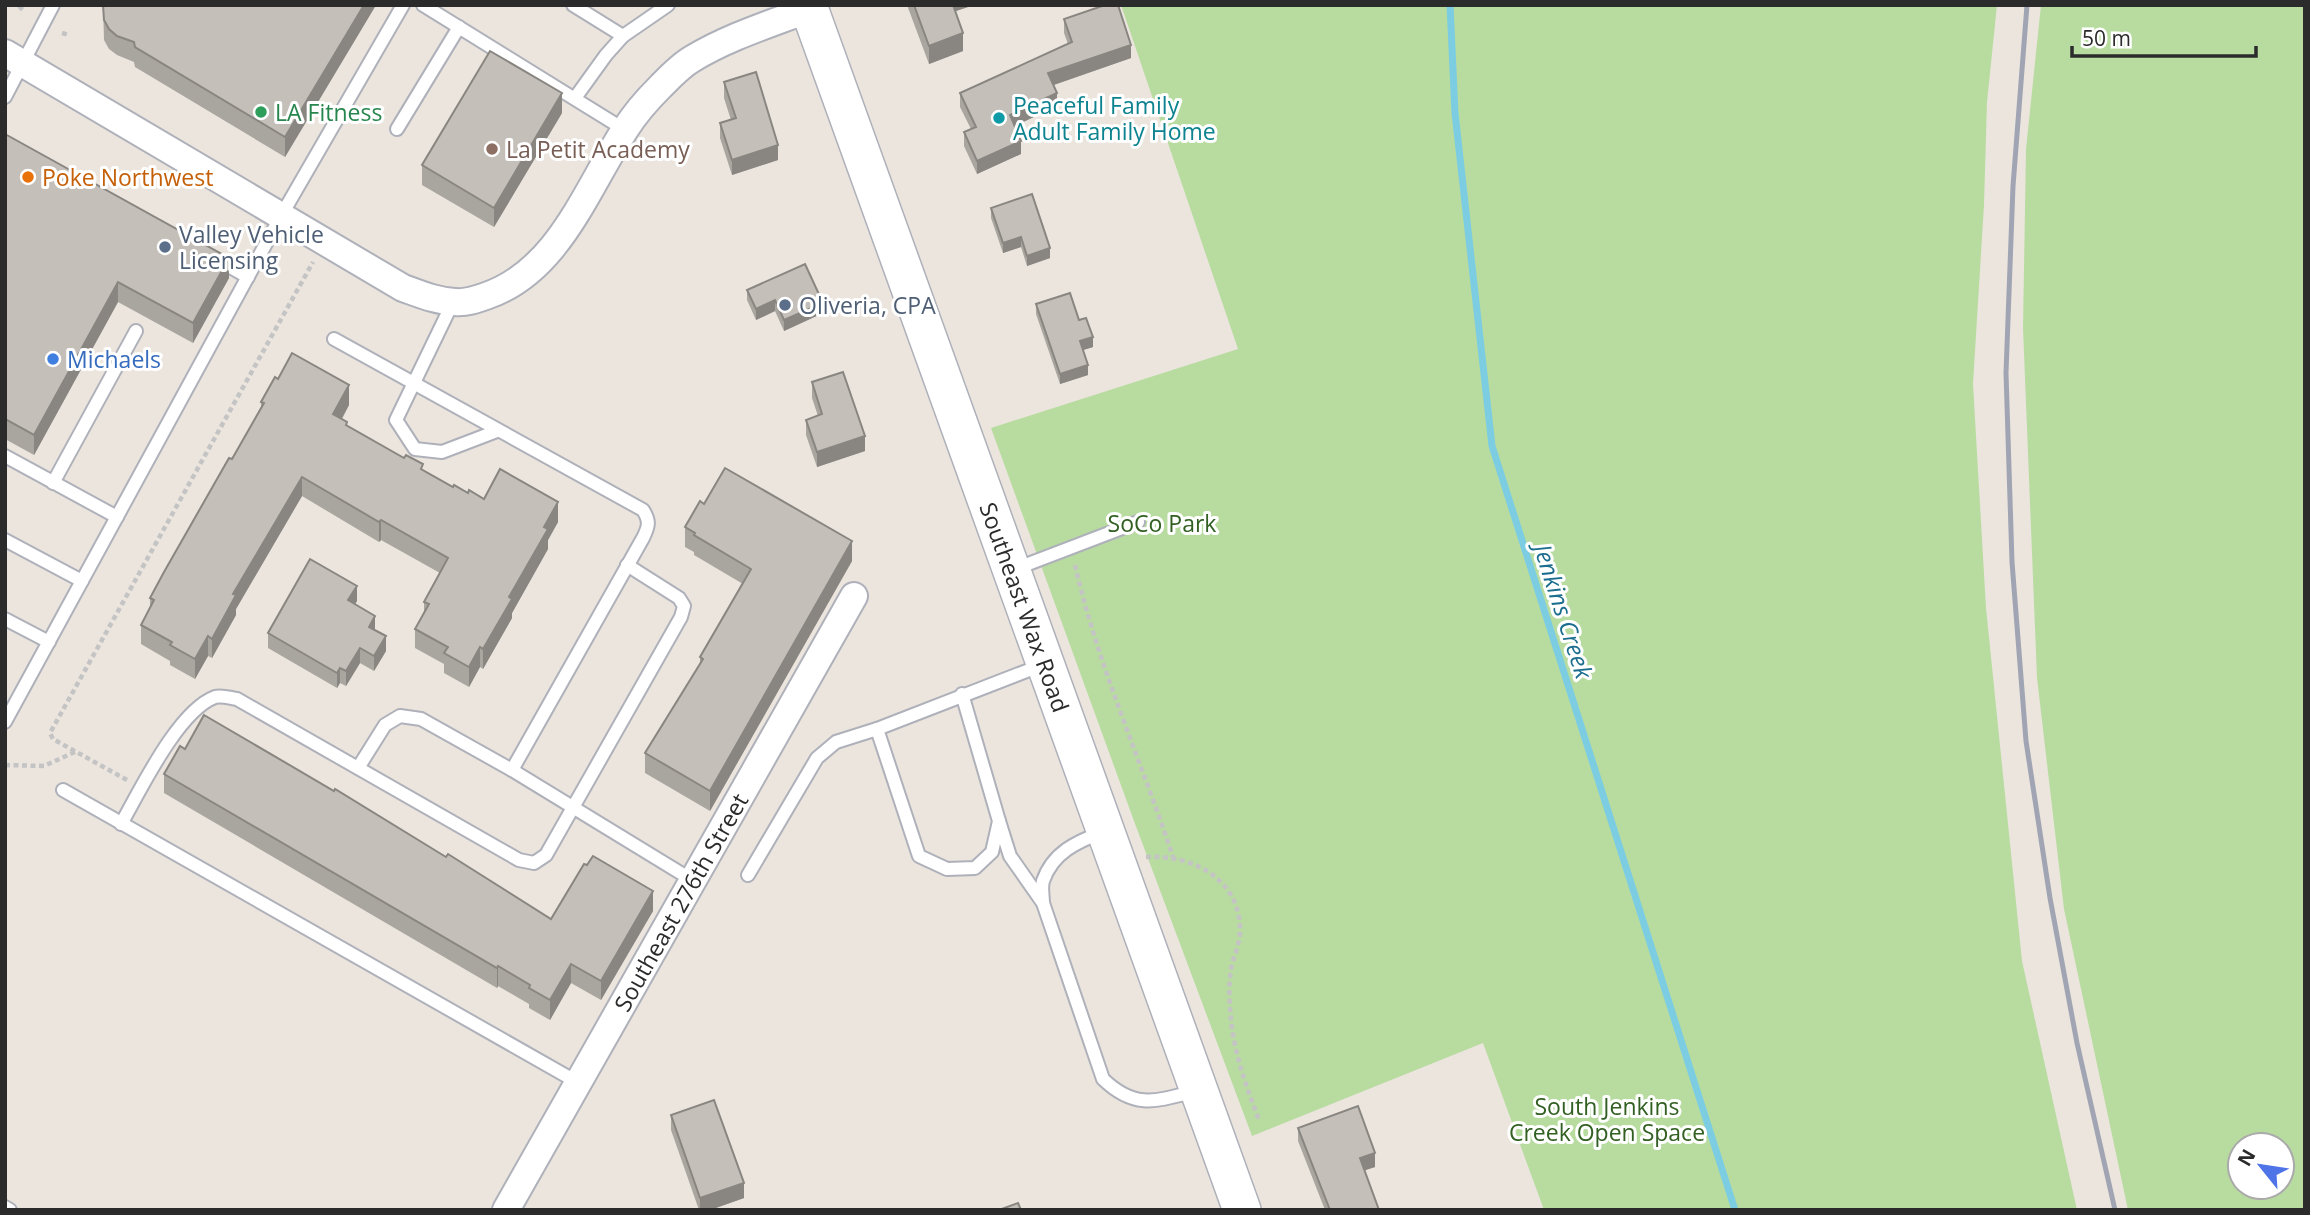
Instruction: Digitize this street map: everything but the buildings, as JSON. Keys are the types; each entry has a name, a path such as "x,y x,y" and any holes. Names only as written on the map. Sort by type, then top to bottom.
{"street":[{"path":"13,57 404,288 428,298 462,302 498,292 522,279 544,259 625,130 659,88 689,60 809,7"},
{"name":"Southeast Wax Road","path":"809,7 1242,1210"},
{"name":"Southeast 276th Street","path":"506,1210 854,596"}],"lane":[{"path":"5,97 13,57 53,5"},
{"path":"5,722 281,216 402,5"},
{"path":"423,5 625,130"},
{"path":"573,5 623,36"},
{"path":"575,98 623,36 667,5"},
{"path":"397,129 459,27"},
{"path":"199,249 248,277"},
{"path":"462,302 412,383 396,420 415,449 442,452 497,431"},
{"path":"53,483 136,331"},
{"path":"334,339 643,510 648,518 649,526 512,770"},
{"path":"5,456 117,517"},
{"path":"1012,570 1138,522"},
{"path":"5,540 82,581"},
{"path":"121,824 185,718 202,704 219,696 237,699 519,860 534,863 546,855 681,617 684,606 679,598 627,565"},
{"path":"5,619 49,642"},
{"path":"748,875 817,758 836,742 877,729 1045,663"},
{"path":"962,694 1010,856 1043,904 1103,1079 1114,1090 1136,1100 1154,1102 1199,1090"},
{"path":"358,768 385,726 400,716 421,719 512,770 692,880"},
{"path":"877,729 919,856 947,869 975,868 992,852 999,821"},
{"path":"63,790 577,1082"},
{"path":"1043,904 1043,882 1055,862 1069,846 1105,830"},
{"path":"5,1207 10,1210"}],"path":[{"path":"19,6 24,11"},
{"path":"62,33 69,35"},
{"path":"131,782 53,739 50,733 313,261"},
{"path":"1072,547 1084,600 1104,665 1173,857"},
{"path":"5,765 44,766 75,752"},
{"path":"1118,865 1144,857 1173,857 1190,861 1220,879 1235,903 1240,933 1230,984 1231,1027 1241,1072 1259,1121"}],"green space":[{"path":"1121,5 1997,5 1987,102 1984,205 1973,384 1986,608 2022,961 2077,1210 1544,1210 1483,1043 1252,1136 991,428 1238,349"},
{"path":"2041,5 2305,5 2305,1210 2128,1210 2064,909 2037,678 2023,328 2026,149"}],"waterway":[{"name":"Jenkins Creek","path":"1450,5 1455,113 1492,446 1735,1210"}],"railway":[{"path":"2027,5 2013,186 2006,373 2012,562 2026,741 2050,898 2077,1043 2115,1210"}],"place":[{"name":"LA Fitness","path":"261,112"},
{"name":"Peaceful Family Adult Family Home","path":"999,118"},
{"name":"La Petit Academy","path":"492,149"},
{"name":"Poke Northwest","path":"28,177"},
{"name":"Valley Vehicle Licensing","path":"165,247"},
{"name":"Oliveria, CPA","path":"785,305"},
{"name":"Michaels","path":"53,359"}],"park label":[{"name":"SoCo Park","path":"1162,523"},
{"name":"South Jenkins Creek Open Space","path":"1607,1119"}]}
